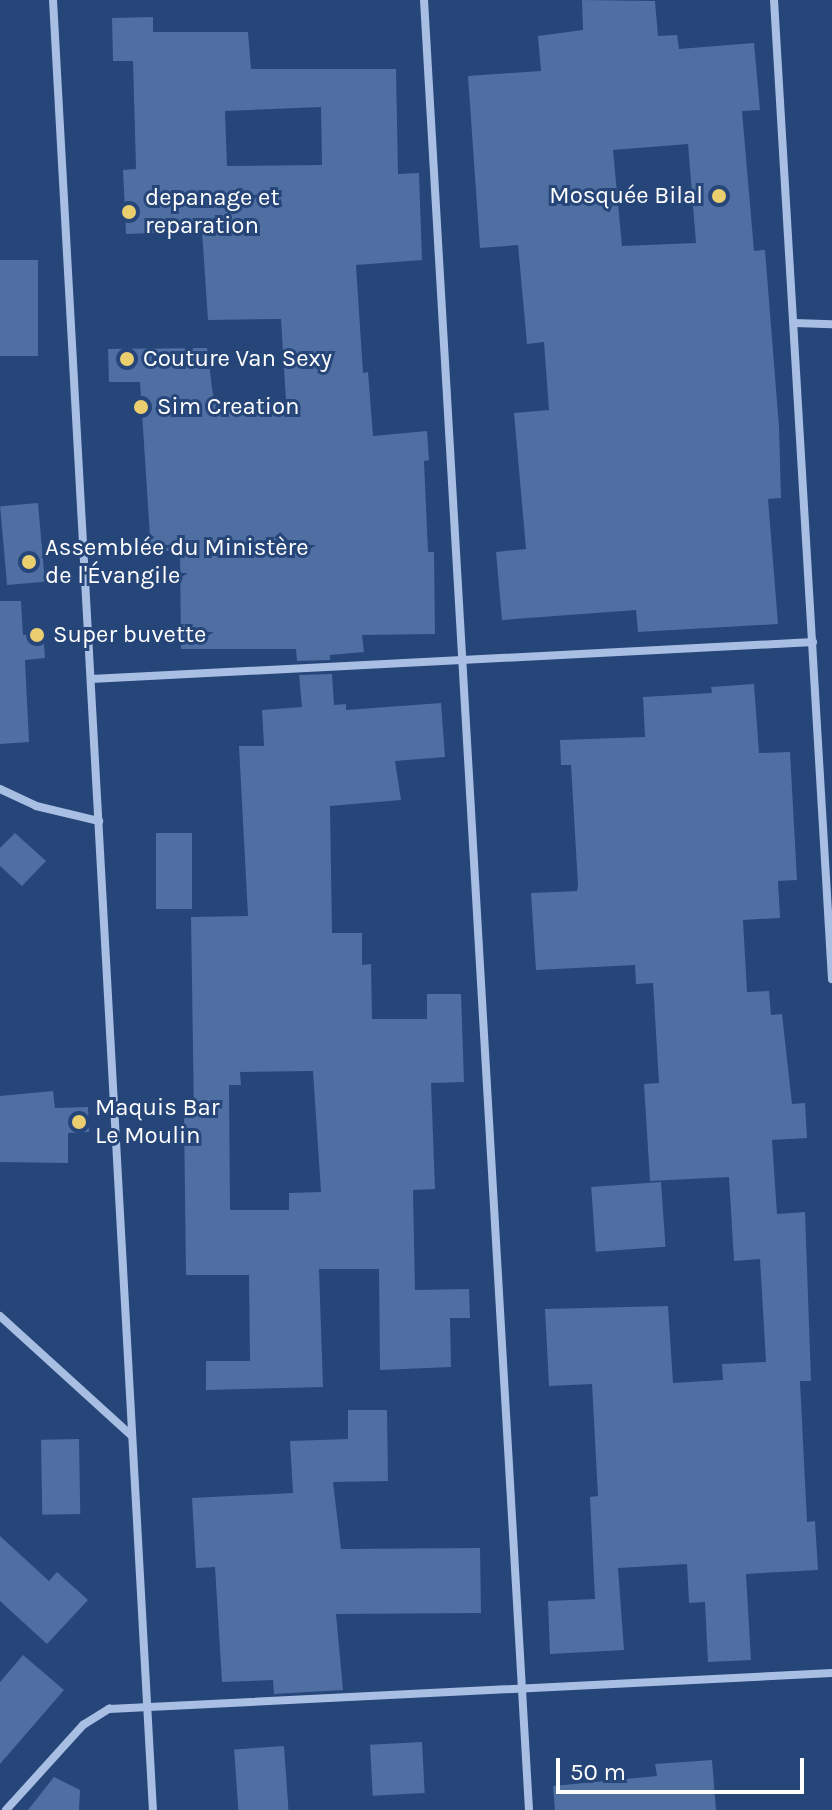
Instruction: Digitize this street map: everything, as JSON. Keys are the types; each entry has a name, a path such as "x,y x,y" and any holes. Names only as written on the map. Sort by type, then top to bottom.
{"street":[{"path":"53,0 153,1810"},
{"path":"424,0 529,1810"},
{"path":"774,0 832,979"},
{"path":"794,323 832,324"},
{"path":"91,679 813,642"},
{"path":"0,789 36,806 99,821"},
{"path":"0,1316 132,1436"},
{"path":"6,1810 83,1725 109,1709 832,1673"}],"building":[{"path":"582,0 655,1 658,36 677,35 679,49 754,43 760,110 742,111 754,251 765,250 779,427 781,498 768,499 778,624 638,632 636,610 502,620 496,552 526,549 514,413 549,410 544,342 527,344 518,245 480,248 468,76 541,71 538,36 583,30","holes":["688,144 696,243 622,246 613,150"]},
{"path":"153,17 153,32 248,32 251,69 396,69 398,174 419,173 422,260 356,265 363,373 368,372 373,436 427,431 429,460 424,461 428,552 434,552 435,634 362,635 364,652 330,655 330,660 297,661 296,649 181,649 180,550 151,552 140,382 109,382 108,349 207,348 214,403 286,401 281,319 208,320 202,231 126,234 123,170 136,169 133,61 113,61 112,18","holes":["321,107 322,165 227,166 225,111"]},
{"path":"0,260 38,260 38,356 0,356"},
{"path":"38,503 45,582 7,585 0,506"},
{"path":"0,601 21,601 23,635 43,634 45,658 25,660 29,742 0,744"},
{"path":"332,674 334,705 346,704 346,710 441,703 445,757 395,761 401,800 330,806 332,933 362,933 362,965 371,964 372,1019 427,1019 427,994 461,994 464,1082 431,1083 435,1189 413,1190 415,1290 469,1289 470,1318 450,1318 451,1367 380,1370 379,1269 319,1269 323,1387 206,1390 206,1361 250,1361 249,1275 186,1275 184,1116 194,1116 191,917 248,916 239,746 264,746 262,710 302,707 299,675","holes":["313,1071 321,1192 289,1193 289,1210 230,1210 229,1085 241,1085 240,1072"]},
{"path":"754,684 759,753 790,752 797,880 778,881 780,918 743,920 747,992 769,991 771,1015 782,1014 792,1104 805,1103 807,1138 772,1140 777,1214 805,1212 811,1381 800,1381 807,1522 815,1521 818,1570 746,1574 751,1660 708,1662 705,1602 689,1603 687,1564 618,1568 624,1650 550,1654 548,1601 595,1599 590,1497 598,1496 592,1384 549,1386 545,1309 668,1306 673,1383 723,1380 722,1364 766,1362 760,1259 734,1261 729,1177 650,1181 644,1084 659,1083 653,983 636,984 635,965 536,970 531,893 577,891 578,885 571,765 561,765 560,740 645,737 643,697 712,693 711,687"},
{"path":"15,833 46,861 22,886 0,866 0,848"},
{"path":"156,833 192,833 192,909 156,909"},
{"path":"53,1091 55,1108 88,1107 89,1132 68,1133 68,1163 0,1162 0,1096"},
{"path":"661,1182 666,1247 596,1252 591,1187"},
{"path":"348,1410 387,1410 388,1481 333,1482 341,1549 480,1548 481,1613 336,1614 343,1690 274,1694 273,1680 222,1682 215,1567 196,1568 192,1498 293,1493 290,1441 348,1439"},
{"path":"79,1439 80,1514 42,1515 41,1440"},
{"path":"0,1536 49,1581 57,1572 88,1600 47,1644 0,1601"},
{"path":"23,1655 64,1690 0,1764 0,1682"},
{"path":"422,1742 425,1793 373,1796 370,1745"},
{"path":"284,1746 288,1810 238,1810 234,1749"},
{"path":"712,1760 716,1810 555,1810 553,1786 657,1776 655,1764"},
{"path":"54,1777 80,1790 79,1810 28,1810"}],"place":[{"name":"Mosquée Bilal","path":"719,196"},
{"name":"depanage et reparation","path":"129,212"},
{"name":"Couture Van Sexy","path":"127,359"},
{"name":"Sim Creation","path":"141,407"},
{"name":"Assemblée du Ministère de l'Évangile","path":"29,562"},
{"name":"Super buvette","path":"37,635"},
{"name":"Maquis Bar Le Moulin","path":"79,1122"}]}
